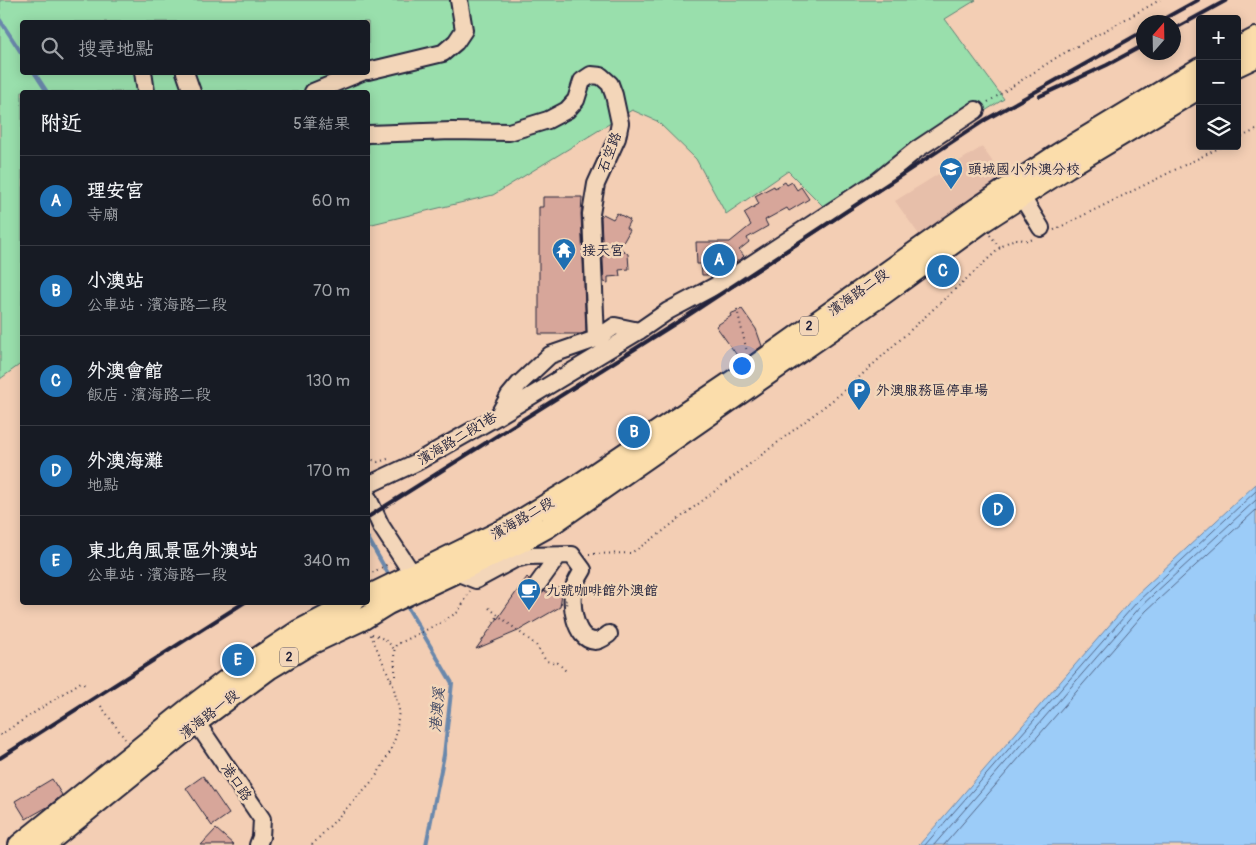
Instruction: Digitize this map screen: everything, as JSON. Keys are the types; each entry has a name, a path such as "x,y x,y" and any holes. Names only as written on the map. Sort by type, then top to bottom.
{"main road":[{"path":"1241,46 1256,38"},
{"path":"1241,64 1256,57"},
{"name":"濱海路二段","path":"983,220 1058,154 1196,70"},
{"name":"濱海路二段","path":"418,582 511,526 580,494 693,416 756,367 983,220 1196,90"},
{"name":"濱海路二段","path":"418,582 456,572 523,550 580,494"},
{"name":"2","path":"374,588 418,582"},
{"name":"濱海路一段","path":"19,845 73,812 192,716 242,668 298,631 348,605"},
{"name":"濱海路一段","path":"45,845 73,812 134,753 309,645 362,620 368,605"}],"street":[{"path":"370,71 442,53 450,47 464,30 459,0"},
{"path":"143,75 146,90"},
{"path":"187,75 191,90"},
{"path":"318,90 355,75"},
{"name":"石空路","path":"370,134 452,131 509,132 548,120 567,110 576,100 582,81 591,75 601,76 610,84 620,123 617,138 596,184 591,214 596,339"},
{"path":"498,416 639,331 668,310 732,277 879,180 916,150 976,110"},
{"path":"1022,197 1044,232"},
{"name":"濱海路二段1巷","path":"370,484 415,464 498,416 509,396 519,384 550,355 596,339 615,326 639,331"},
{"path":"370,502 381,526 418,582"},
{"path":"456,572 476,580 515,559 523,550 526,552 565,555 583,570 574,588 573,613 579,630 589,640 597,641 609,634"},
{"path":"537,585 565,555"},
{"name":"港口路","path":"192,716 262,819 261,837 258,845"}],"path":[{"path":"976,110 1059,56 1160,0"},
{"path":"1241,138 1256,130"},
{"path":"565,555 631,553 658,535 843,392 1007,243 1015,239 1028,241 1216,150"},
{"path":"983,220 1000,248"},
{"path":"736,309 756,367"},
{"path":"374,588 396,560"},
{"path":"391,680 395,676 394,649 396,644 440,623 458,612 476,580"},
{"path":"561,603 567,600 566,605"},
{"path":"489,608 536,645 546,661 558,663 567,672"},
{"path":"493,622 498,615"},
{"path":"312,845 375,778 389,754 396,736 399,710 391,680 367,627"},
{"path":"370,633 390,643 394,649"},
{"path":"0,735 81,682 87,687"},
{"path":"101,706 134,753"}],"shaded area":[{"name":"頭城國小外澳分校","path":"982,147 1005,179 920,236 895,201"}],"green space":[{"path":"0,0 976,0 945,19 1004,99 827,210 788,171 726,214 696,159 657,121 632,110 493,195 370,225 370,90 20,90 20,364 0,379"}],"water":[{"path":"1256,484 1256,845 919,845 1133,598"}],"building":[{"path":"785,182 787,185 792,182 797,190 801,187 809,199 789,211 787,208 765,220 768,226 747,238 749,242 739,250 744,256 742,258 715,275 702,275 701,264 697,264 696,242 730,242 751,225 744,213 759,204 755,196"},
{"name":"接天宮","path":"543,197 582,197 581,214 586,332 581,334 539,334 539,207 543,207"},
{"path":"617,213 630,220 626,228 630,230 620,248 628,254 629,269 619,270 620,276 608,277 608,283 604,282 601,217 603,214 613,219"},
{"path":"742,309 756,329 762,346 741,361 716,326 731,316 730,314"},
{"name":"九號咖啡館外澳館","path":"527,577 529,579 527,584 528,590 536,595 545,591 548,593 563,586 560,607 518,631 476,649"},
{"path":"203,776 229,814 212,826 186,788"},
{"path":"52,779 62,795 49,806 26,819 15,801"},
{"path":"216,829 234,845 201,845"}],"waterway":[{"name":"港澳溪","path":"0,20 20,51"},
{"name":"港澳溪","path":"36,75 46,90"},
{"name":"港澳溪","path":"370,542 390,577"},
{"name":"港澳溪","path":"405,603 452,683 444,755 426,845"}],"railway":[{"path":"1171,15 1198,0"},
{"path":"1181,25 1227,0"},
{"path":"370,516 684,318 985,120 1136,35"},
{"path":"1040,96 1136,49"},
{"path":"0,758 240,605"}],"place":[{"name":"頭城國小外澳分校","path":"951,190"},
{"name":"理安宮","path":"719,260"},
{"name":"接天宮","path":"564,271"},
{"name":"外澳會館","path":"943,271"},
{"name":"外澳服務區停車場","path":"859,411"},
{"name":"小澳站","path":"634,432"},
{"name":"外澳海灘","path":"998,510"},
{"name":"九號咖啡館外澳館","path":"529,611"},
{"name":"東北角風景區外澳站","path":"238,660"}]}
